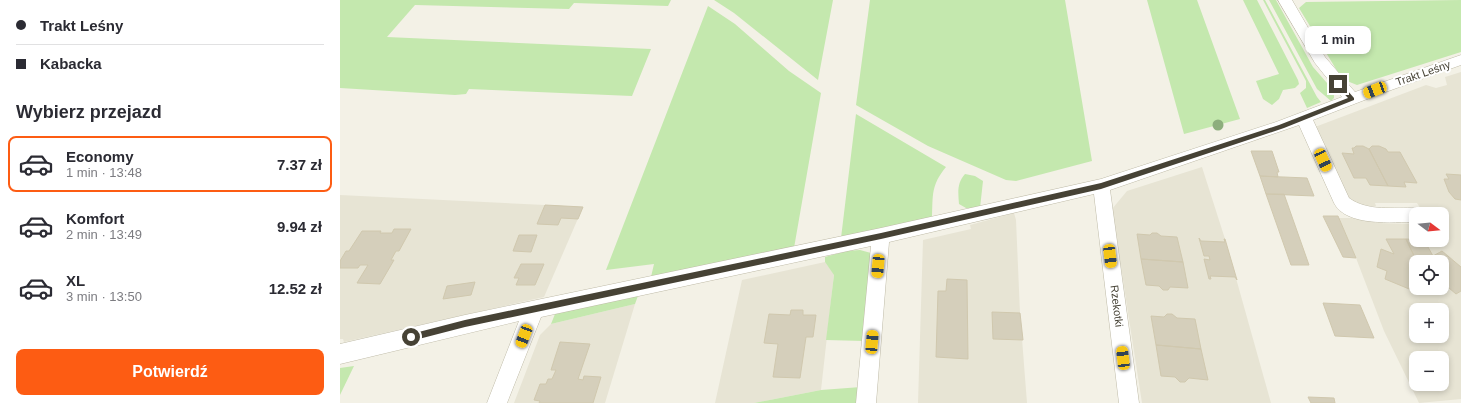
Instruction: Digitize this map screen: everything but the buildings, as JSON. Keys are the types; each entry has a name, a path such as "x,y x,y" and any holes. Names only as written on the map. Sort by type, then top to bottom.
{"street":[{"path":"1285,0 1320,60 1352,99"},
{"name":"Trakt Leśny","path":"340,354 465,324 881,236 1101,186 1304,118 1461,60"},
{"path":"1304,118 1343,203 1347,207 1363,213 1409,215"},
{"name":"Rzekotki","path":"1101,186 1129,403"},
{"path":"866,403 881,236"},
{"path":"497,403 534,309"}],"shaded area":[{"path":"1461,72 1461,399 1419,403 1413,391 1449,391 1449,351 1409,351 1409,382 1384,331 1339,218 1372,218 1375,223 1409,224 1409,247 1449,247 1449,207 1420,207 1417,203 1375,203 1376,206 1356,206 1348,202 1315,127 1426,85 1436,88 1447,85 1445,77"},
{"path":"1202,167 1225,239 1271,403 1142,403 1112,209 1127,191"},
{"path":"340,195 583,207 544,297 344,342 343,339 340,339"},
{"path":"1014,213 1016,220 1020,313 1027,403 918,403 923,240 971,229 970,225"},
{"path":"825,262 834,274 821,390 754,403 715,403 742,280"},
{"path":"635,304 605,403 514,403 540,335 551,324"}],"green space":[{"path":"340,0 671,0 668,6 574,3 569,9 415,5 387,37 651,49 632,96 469,89 466,94 455,95 340,88"},
{"path":"714,0 833,0 818,80 734,13"},
{"path":"870,0 1065,0 1092,161 1016,181 1006,180 928,146 856,105"},
{"path":"1147,0 1197,0 1240,119 1184,134"},
{"path":"1243,0 1257,0 1298,80 1299,84 1295,88 1283,90 1279,99 1272,105 1263,99 1256,81 1279,74"},
{"path":"1263,0 1265,0 1321,102 1307,108 1300,93 1306,88 1306,81"},
{"path":"1269,0 1276,0 1313,67 1334,91 1334,98 1331,101 1317,89"},
{"path":"1461,0 1461,52 1357,85 1342,79 1299,8 1306,2"},
{"path":"708,6 735,24 789,71 821,93 794,248 651,277 654,264 606,270"},
{"path":"856,114 946,167 935,185 932,217 841,238"},
{"path":"965,174 975,176 983,181 980,208 966,208 959,204 959,184"},
{"path":"860,250 871,253 864,341 826,340 834,275 825,262 825,257 846,251"},
{"path":"639,293 635,304 551,324 557,309"},
{"path":"354,366 340,395 340,368"},
{"path":"861,387 860,403 754,403 821,390"}],"route":[{"path":"411,337 465,324 881,236 1101,186 1282,126 1352,99 1338,84"}]}
